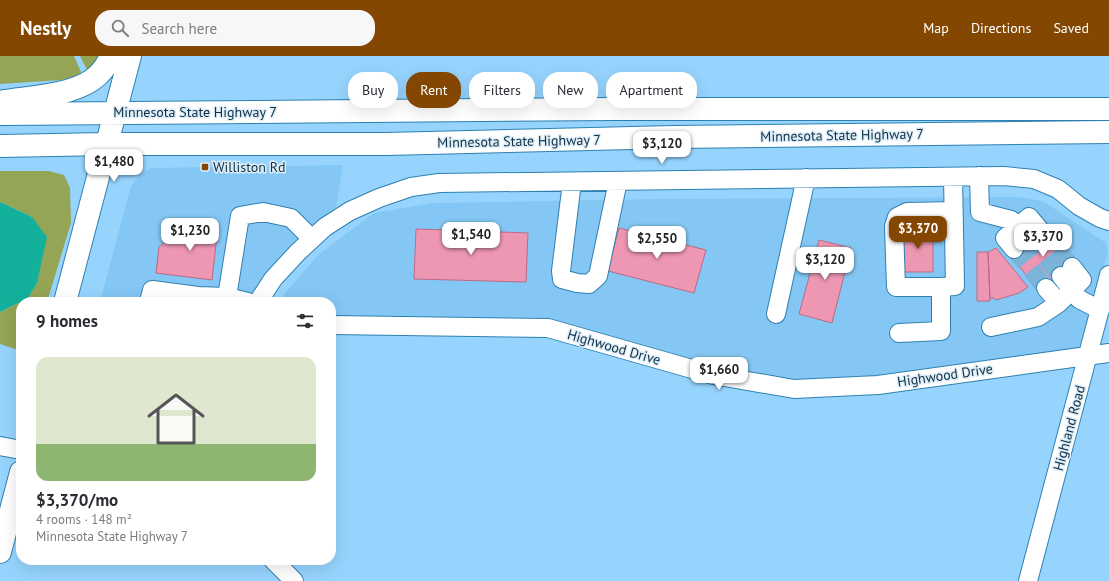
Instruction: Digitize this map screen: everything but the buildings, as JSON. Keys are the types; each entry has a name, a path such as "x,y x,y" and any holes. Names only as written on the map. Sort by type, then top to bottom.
{"main road":[{"path":"0,102 58,93 78,88 93,80 102,71 111,56"},
{"path":"66,297 130,56"},
{"name":"Minnesota State Highway 7","path":"0,114 116,112 1103,107"},
{"path":"1063,132 1104,144 1109,148"},
{"name":"Minnesota State Highway 7","path":"0,146 106,144 386,144 674,137 1109,132"},
{"path":"0,552 16,491"}],"street":[{"path":"979,176 980,212 1006,218 1028,231 1006,238 1014,249"},
{"path":"261,297 273,279 298,252 326,227 350,211 379,198 411,187 439,183 1004,176 1034,179 1058,188 1079,206 1100,218 1109,221"},
{"path":"953,177 954,286 896,288 894,226 897,217 907,212 953,211"},
{"path":"776,314 806,178"},
{"path":"572,182 561,271 562,278 577,283 589,284 598,276 618,181"},
{"path":"227,297 240,216 263,212 291,218 312,239"},
{"name":"Highland Road","path":"1028,581 1109,276"},
{"path":"991,327 1038,317 1058,303 1068,278 1079,299 1100,310"},
{"path":"899,333 941,331 941,287"},
{"path":"1046,288 1058,303"},
{"path":"150,297 152,290 186,297"},
{"name":"Highwood Drive","path":"336,324 548,328 714,375 794,389 878,385 1109,353"},
{"path":"0,446 16,449"},
{"path":"279,565 294,581"}],"shaded area":[{"path":"0,56 74,56 81,72 79,76 61,80 0,84"},
{"path":"80,56 104,56 89,70 86,68"},
{"path":"343,165 336,207 281,259 256,297 101,297 131,186 141,174 151,168"},
{"path":"0,171 49,171 64,175 70,188 71,223 49,297 29,297 37,283 32,217 0,202"},
{"path":"1018,197 1043,201 1106,243 1108,251 1088,333 1080,348 890,383 790,380 698,370 607,341 336,317 336,297 284,297 284,294 318,255 374,213 433,203 658,199"},
{"path":"0,202 32,217 47,237 37,283 29,297 16,297 16,304 0,312"},
{"path":"16,304 16,349 0,344 0,312"}],"tunnel":[{"path":"1039,229 1072,267"},
{"path":"1028,238 1061,276"},
{"path":"1014,249 1046,288"}],"place":[{"name":"Williston Rd","path":"205,167"}]}
